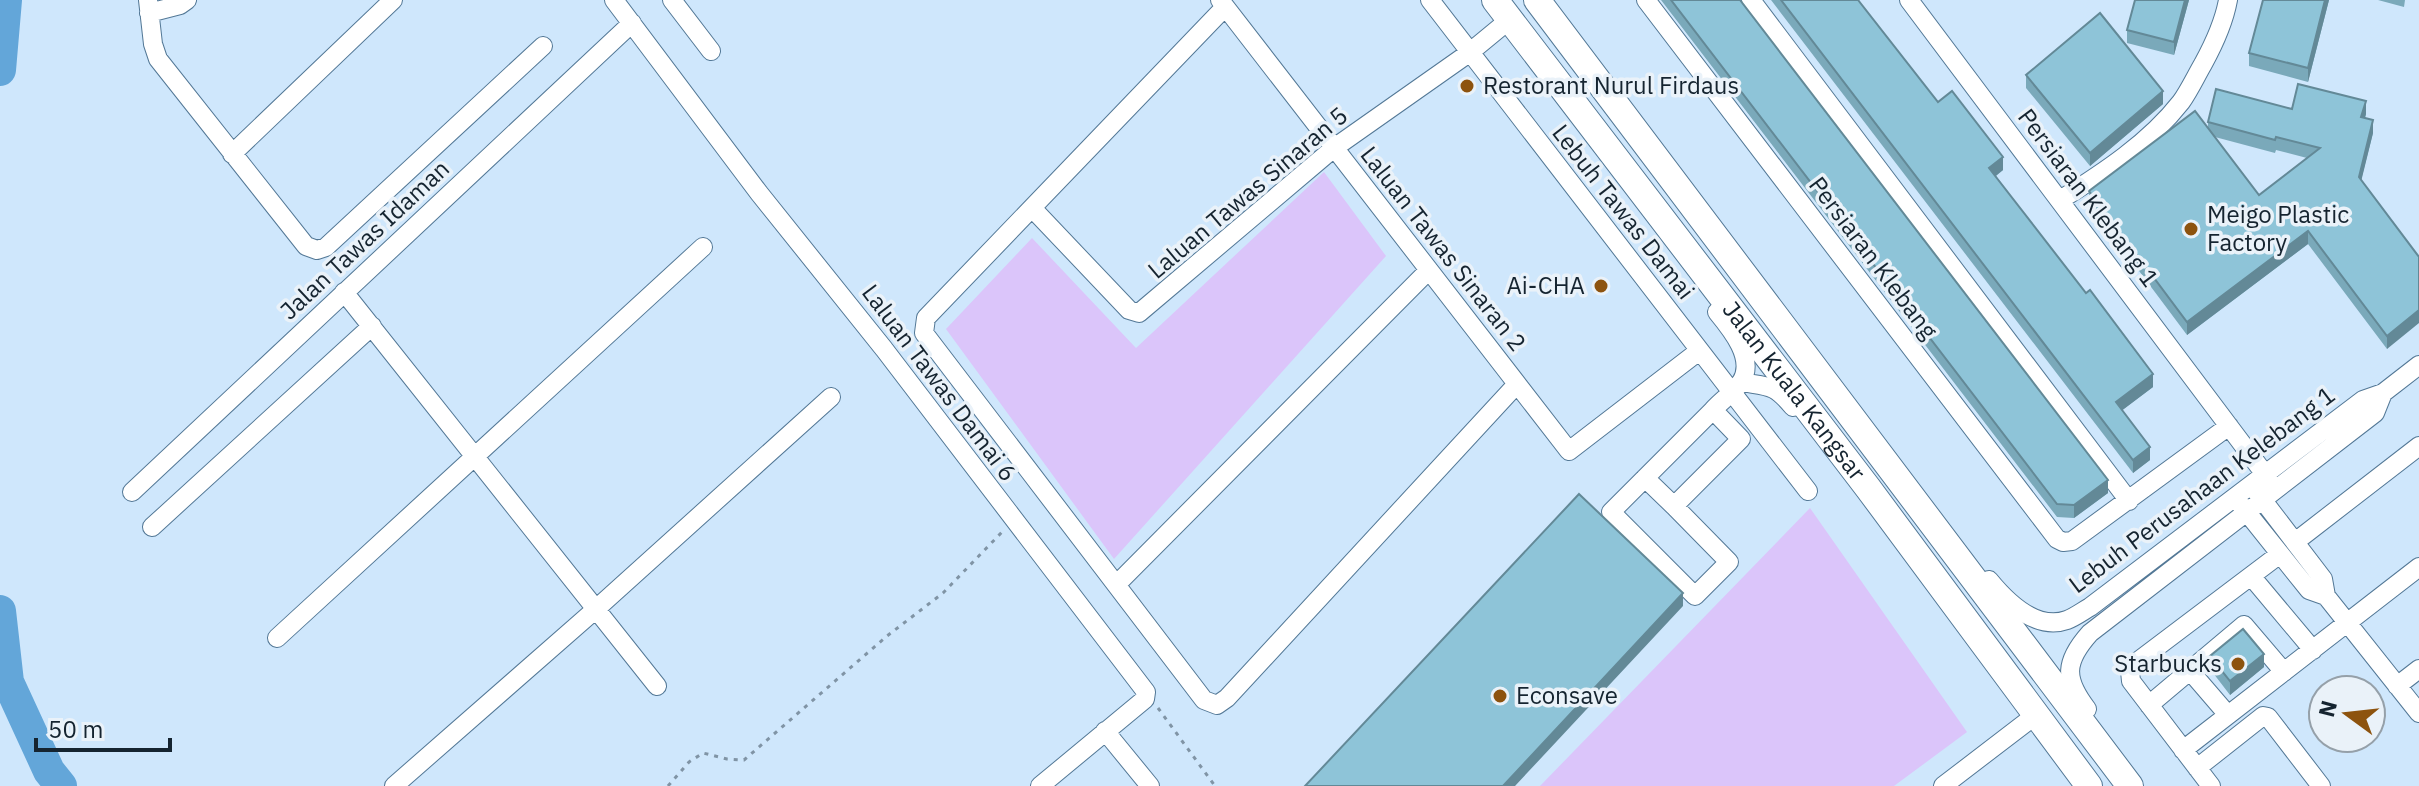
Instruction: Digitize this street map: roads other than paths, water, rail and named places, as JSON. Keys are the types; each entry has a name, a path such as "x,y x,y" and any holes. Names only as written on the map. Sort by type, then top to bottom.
{"highway":[{"name":"Jalan Kuala Kangsar","path":"1537,0 2122,776"},
{"name":"Jalan Kuala Kangsar","path":"1502,10 1844,457 2089,786"}],"street":[{"path":"187,0 180,5 148,7 158,59 306,246 317,250 326,247 543,46"},
{"path":"232,154 393,0"},
{"name":"Laluan Tawas Damai 6","path":"614,0 759,193 884,349 1146,692 1145,699 1105,731"},
{"name":"Lebuh Tawas Damai","path":"1430,0 1699,351 1736,386 1808,491"},
{"name":"Persiaran Klebang","path":"1646,0 2057,539 2072,541 2129,501"},
{"path":"1751,0 2129,501 2229,426"},
{"name":"Persiaran Klebang 1","path":"1909,0 2229,426 2264,487 2288,548"},
{"path":"2060,200 2111,167 2181,101 2209,52 2228,0"},
{"path":"678,2 711,51"},
{"path":"1222,3 1033,209 926,318 924,326 924,333 1204,700 1217,705 1227,698 1517,384"},
{"name":"Laluan Tawas Sinaran 2","path":"1222,3 1569,451 1699,351"},
{"name":"Laluan Tawas Sinaran 5","path":"1033,209 1129,310 1134,314 1145,311 1334,148 1469,53 1502,10"},
{"name":"Jalan Tawas Idaman","path":"132,492 632,23"},
{"path":"277,638 703,247"},
{"path":"1117,584 1429,270"},
{"path":"1645,478 1729,562 1695,596 1611,512 1736,386 1746,369 1742,351 1710,296 1710,282"},
{"path":"344,292 657,686"},
{"path":"152,527 372,326"},
{"name":"Lebuh Perusahaan Kelebang 1","path":"1939,535 1964,548 2001,595 2028,616 2045,622 2065,620 2090,607 2235,497 2264,487 2375,413 2383,393 2419,365"},
{"path":"1736,386 1771,387 1780,391 1828,451 1844,457"},
{"path":"394,786 831,397"},
{"path":"1674,506 1741,439 1713,410"},
{"path":"2211,786 2131,681 2130,671 2137,662 2419,446"},
{"name":"Lebuh Perusahaan Kelebang 1","path":"2122,776 2115,747 2074,693 2069,676 2072,658 2090,633 2247,512 2264,487"},
{"path":"2235,497 2247,512 2323,579 2326,596 2419,713"},
{"path":"2183,750 2419,567"},
{"path":"2251,576 2313,650"},
{"path":"2149,705 2244,625 2284,672"},
{"path":"2397,686 2419,669"},
{"path":"2191,672 2228,715"},
{"path":"1943,786 2037,714"},
{"path":"2197,768 2263,716 2268,717 2321,786"},
{"path":"1040,786 1105,731 1150,786"}],"waterway":[{"path":"0,70 6,0"},
{"path":"0,611 8,682 49,771 61,786"}],"place":[{"name":"Restorant Nurul Firdaus","path":"1467,86"},
{"name":"Meigo Plastic Factory","path":"2191,229"},
{"name":"Ai-CHA","path":"1601,286"},
{"name":"Starbucks","path":"2238,664"},
{"name":"Econsave","path":"1500,696"}]}
